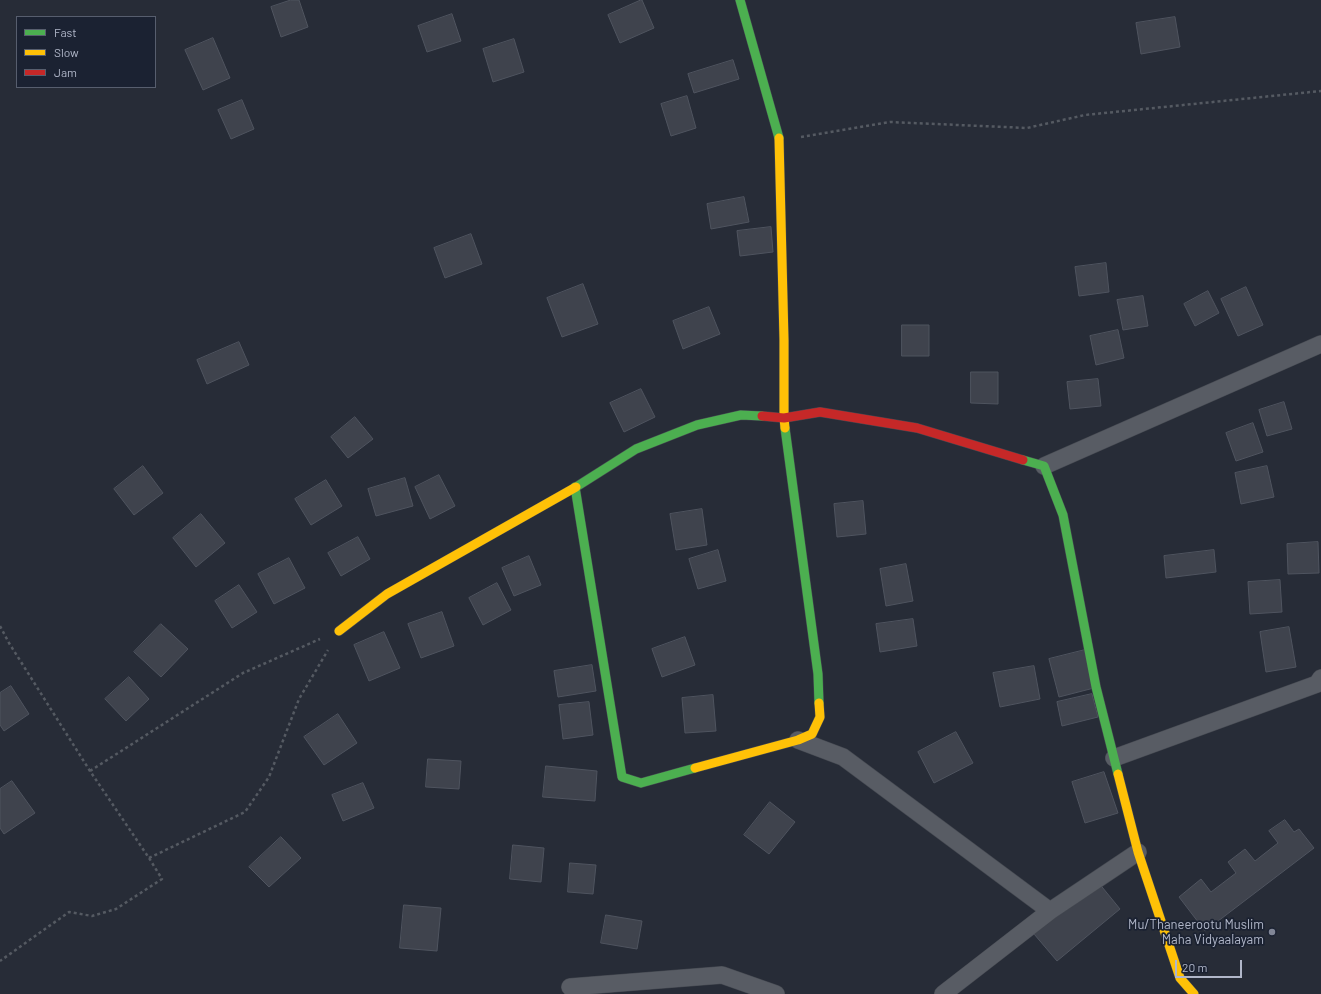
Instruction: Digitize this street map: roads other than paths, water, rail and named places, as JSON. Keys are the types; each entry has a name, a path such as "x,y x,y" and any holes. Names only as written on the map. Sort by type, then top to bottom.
{"street":[{"path":"575,487 622,777 641,783 798,740 812,734 820,717 818,674 784,418 784,340 779,140 740,0"},
{"path":"339,632 387,594 575,487 636,449 697,425 741,415 784,418 820,412 917,428 1044,466 1321,344"},
{"path":"1044,466 1062,516 1096,687 1138,852 1180,978 1194,994"},
{"path":"1114,758 1317,684 1321,678"},
{"path":"798,740 843,757 1050,911"},
{"path":"943,994 1050,911 1138,852"},
{"path":"570,988 722,975 776,994"}],"place":[{"name":"Mu/Thaneerootu Muslim Maha Vidyaalayam","path":"1272,932"}]}
